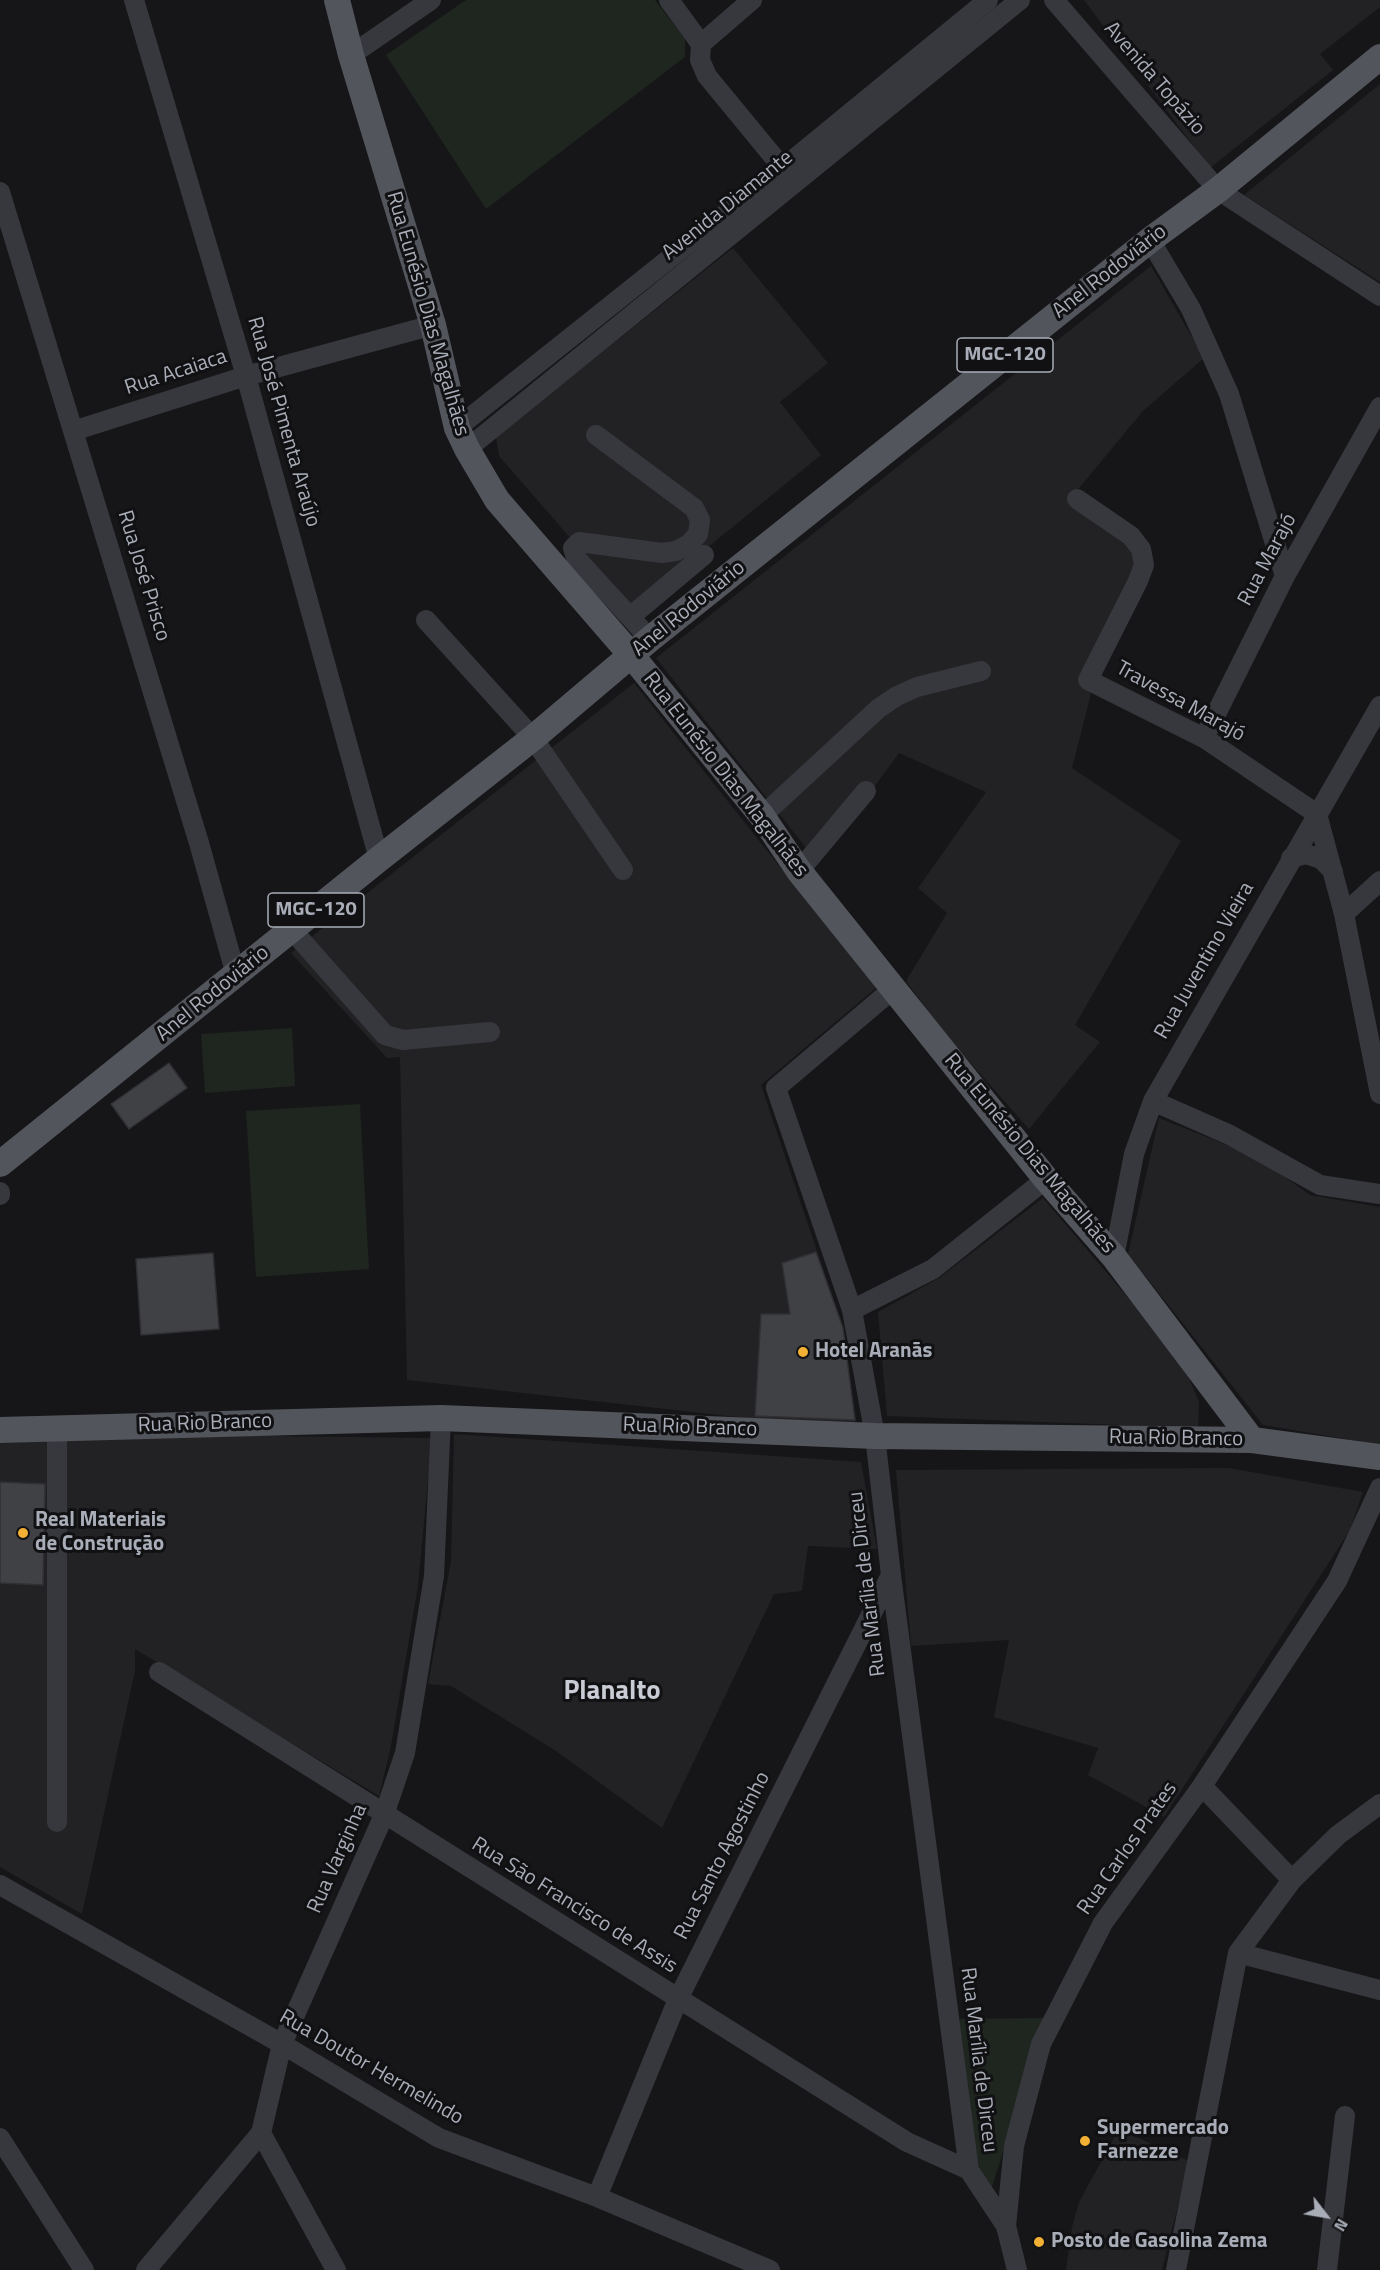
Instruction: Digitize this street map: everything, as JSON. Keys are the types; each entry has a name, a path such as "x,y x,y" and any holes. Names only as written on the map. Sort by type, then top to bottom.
{"main road":[{"name":"Rua Eunésio Dias Magalhães","path":"337,0 351,56 433,325 462,439 497,500 641,647 799,871 1046,1179 1114,1257 1252,1440"},
{"name":"Anel Rodoviário","path":"0,1164 533,738 641,647 1149,240 1218,190 1380,57"},
{"name":"Rua Rio Branco","path":"0,1431 441,1418 875,1436 1252,1440 1380,1457"}],"street":[{"name":"Rua José Pimenta Araújo","path":"134,0 246,376 379,859"},
{"path":"351,56 431,0"},
{"path":"669,0 701,44 700,60 707,76 788,175"},
{"path":"701,44 752,0"},
{"name":"Avenida Diamante","path":"788,175 988,0"},
{"name":"Avenida Diamante","path":"462,439 788,175 1020,0"},
{"name":"Avenida Topázio","path":"1054,0 1218,190 1380,296"},
{"name":"Rua José Prisco","path":"0,192 199,843 236,975"},
{"path":"1149,240 1191,309 1220,373 1253,469 1285,576"},
{"name":"Rua Acaiaca","path":"73,431 246,376 433,325"},
{"name":"Rua Marajó","path":"1204,738 1285,576 1380,407"},
{"path":"596,435 694,508 700,520 698,534 689,544 676,551 662,552 579,542 575,544 573,553 576,558 630,617 641,647"},
{"name":"Travessa Marajó","path":"1077,499 1131,536 1141,549 1144,565 1088,680 1204,738 1317,814"},
{"path":"630,617 704,555"},
{"path":"426,620 533,738 623,870"},
{"path":"762,816 879,708 897,696 918,687 981,671"},
{"name":"Rua Juventino Vieira","path":"1114,1257 1134,1154 1153,1101 1380,706"},
{"path":"799,871 866,791"},
{"path":"1317,814 1344,914 1380,1094"},
{"path":"1291,858 1306,854 1322,859 1333,871"},
{"path":"1344,914 1380,881"},
{"path":"292,930 385,1035 402,1040 490,1032"},
{"name":"Rua Marília de Dirceu","path":"894,989 776,1088 852,1310 875,1436 969,2170 1006,2226"},
{"path":"1153,1101 1230,1135 1320,1185 1380,1194"},
{"path":"852,1310 933,1269 1046,1179"},
{"name":"Rua Varginha","path":"146,2270 261,2133 282,2044 384,1815 405,1753 434,1576 441,1418"},
{"path":"57,1428 57,1822"},
{"name":"Rua Carlos Prates","path":"1017,2270 1006,2226 1014,2146 1041,2044 1103,1923 1202,1786 1337,1581 1380,1488"},
{"name":"Rua Santo Agostinho","path":"597,2197 678,1999 891,1575"},
{"name":"Rua São Francisco de Assis","path":"159,1672 907,2142 969,2170"},
{"path":"1202,1786 1292,1880"},
{"path":"1176,2270 1238,1953 1292,1880 1338,1835 1380,1804"},
{"name":"Rua Doutor Hermelindo","path":"0,1885 282,2044 439,2138 597,2197 770,2270"},
{"path":"1238,1953 1380,1990"},
{"path":"1327,2270 1345,2116"},
{"path":"261,2133 336,2270"},
{"path":"0,2138 84,2270"}],"shaded area":[{"path":"466,0 655,0 685,39 685,57 486,209 386,55"},
{"path":"1084,0 1380,0 1380,7 1320,54 1333,70 1210,168"},
{"path":"1380,84 1380,282 1244,195"},
{"path":"733,248 828,363 780,402 821,455 632,609 499,456 496,437"},
{"path":"1151,266 1204,358 1143,411 1067,500 1132,547 1137,566 1078,682 1091,694 1072,768 1181,841 1075,1025 1100,1042 1029,1129 945,1034 906,981 947,913 918,888 986,792 899,753 818,863 656,658"},
{"path":"634,683 876,988 761,1085 843,1328 855,1422 755,1419 407,1380 400,1057 387,1058 291,953"},
{"path":"292,1028 295,1086 205,1093 201,1034"},
{"path":"360,1104 369,1269 256,1277 246,1111"},
{"path":"1159,1118 1257,1157 1310,1195 1380,1207 1380,1445 1263,1425 1128,1254"},
{"path":"1043,1198 1182,1361 1199,1402 1198,1428 887,1416 878,1312 939,1278"},
{"path":"454,1434 861,1462 877,1549 808,1546 802,1591 774,1594 662,1828 556,1751 451,1686 428,1684 451,1561"},
{"path":"184,1435 432,1438 418,1586 391,1746 379,1796 135,1649 135,1671 82,1914 0,1867 0,1443"},
{"path":"1229,1468 1363,1492 1350,1530 1164,1817 1088,1775 1098,1748 994,1717 1009,1640 911,1646 896,1470"},
{"path":"1045,2018 992,2187 978,2165 955,2019"},
{"path":"1119,2129 1189,2161 1162,2270 1066,2270 1072,2227 1079,2202"}],"building":[{"path":"169,1063 187,1088 129,1129 111,1104"},
{"name":"Hotel Aranãs","path":"816,1252 843,1328 855,1420 755,1416 761,1314 790,1314 782,1263"},
{"path":"213,1253 219,1329 141,1335 136,1259"},
{"name":"Real Materiais de Construção","path":"0,1482 45,1484 43,1585 0,1583"}],"place":[{"name":"Hotel Aranãs","path":"803,1352"},
{"name":"Real Materiais de Construção","path":"23,1533"},
{"name":"Supermercado Farnezze","path":"1085,2141"},
{"name":"Posto de Gasolina Zema","path":"1039,2242"}],"district":[{"name":"Planalto","path":"612,1692"}]}
